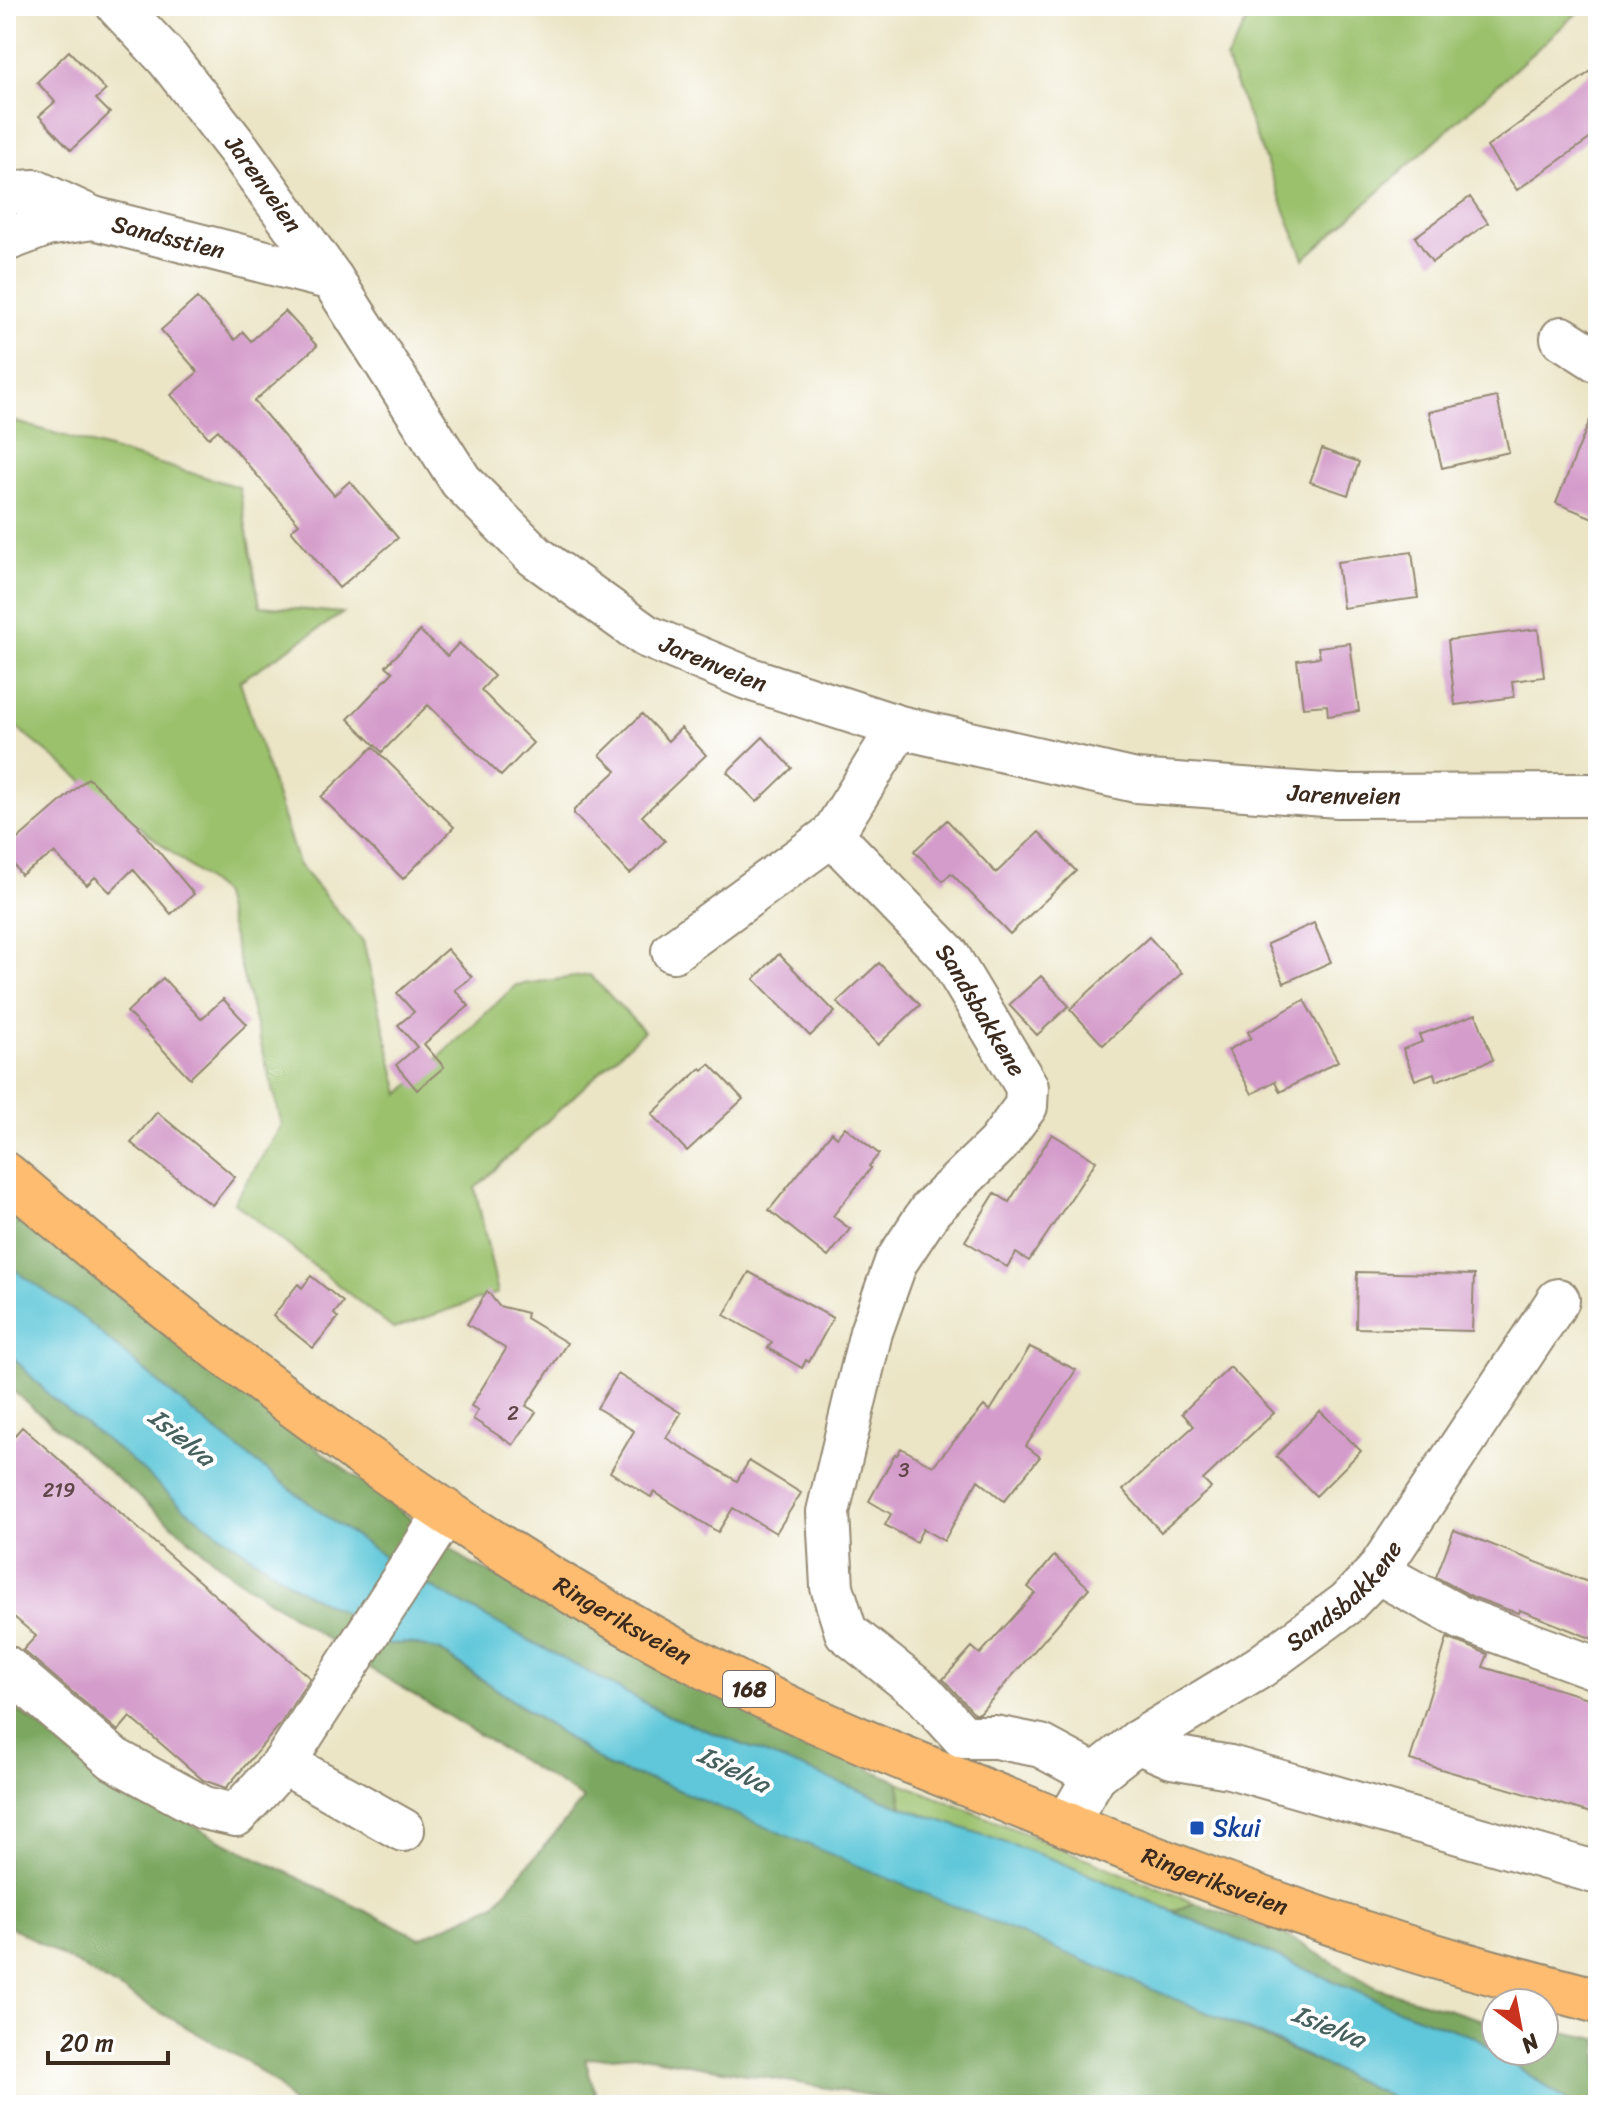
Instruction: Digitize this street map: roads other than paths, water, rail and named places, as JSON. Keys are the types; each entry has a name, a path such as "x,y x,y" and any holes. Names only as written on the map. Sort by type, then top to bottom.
{"main road":[{"name":"Ringeriksveien","path":"6,1175 302,1414 446,1512 617,1616 746,1687 898,1756 1066,1825 1355,1931 1598,2001"}],"street":[{"name":"Jarenveien","path":"118,6 168,59 240,151 332,279 461,481 535,556 646,636 747,678 899,727 1136,781 1338,796 1597,789"},
{"path":"6,193 35,191 93,218"},
{"name":"Sandsstien","path":"6,240 46,225 93,218 332,279"},
{"path":"1562,338 1598,361"},
{"path":"673,951 832,835 899,727"},
{"name":"Sandsbakkene","path":"832,835 948,955 1027,1087 1026,1106 998,1144 931,1209 896,1262 871,1332 828,1512 832,1587 846,1632 924,1694 963,1737 995,1737 1041,1746 1095,1775"},
{"name":"Sandsbakkene","path":"1066,1825 1095,1775 1137,1742 1260,1667 1347,1603 1377,1572 1558,1300"},
{"path":"6,1667 114,1759 204,1808 236,1815 284,1763 446,1512"},
{"path":"1377,1572 1463,1619 1598,1669"},
{"path":"1137,1742 1172,1757 1230,1767 1598,1873"},
{"path":"284,1763 403,1830"}],"water":[{"name":"Isielva","path":"6,1264 82,1317 203,1421 328,1518 425,1584 669,1716 902,1807 1055,1860 1397,2009 1474,2037 1480,2041 1480,2067 1518,2067 1573,2105 1407,2105 1270,2039 664,1784 611,1768 441,1651 409,1643 387,1644 341,1611 303,1592 185,1509 130,1459 52,1398 6,1350"}],"place":[{"name":"Skui","path":"1197,1828"}]}
